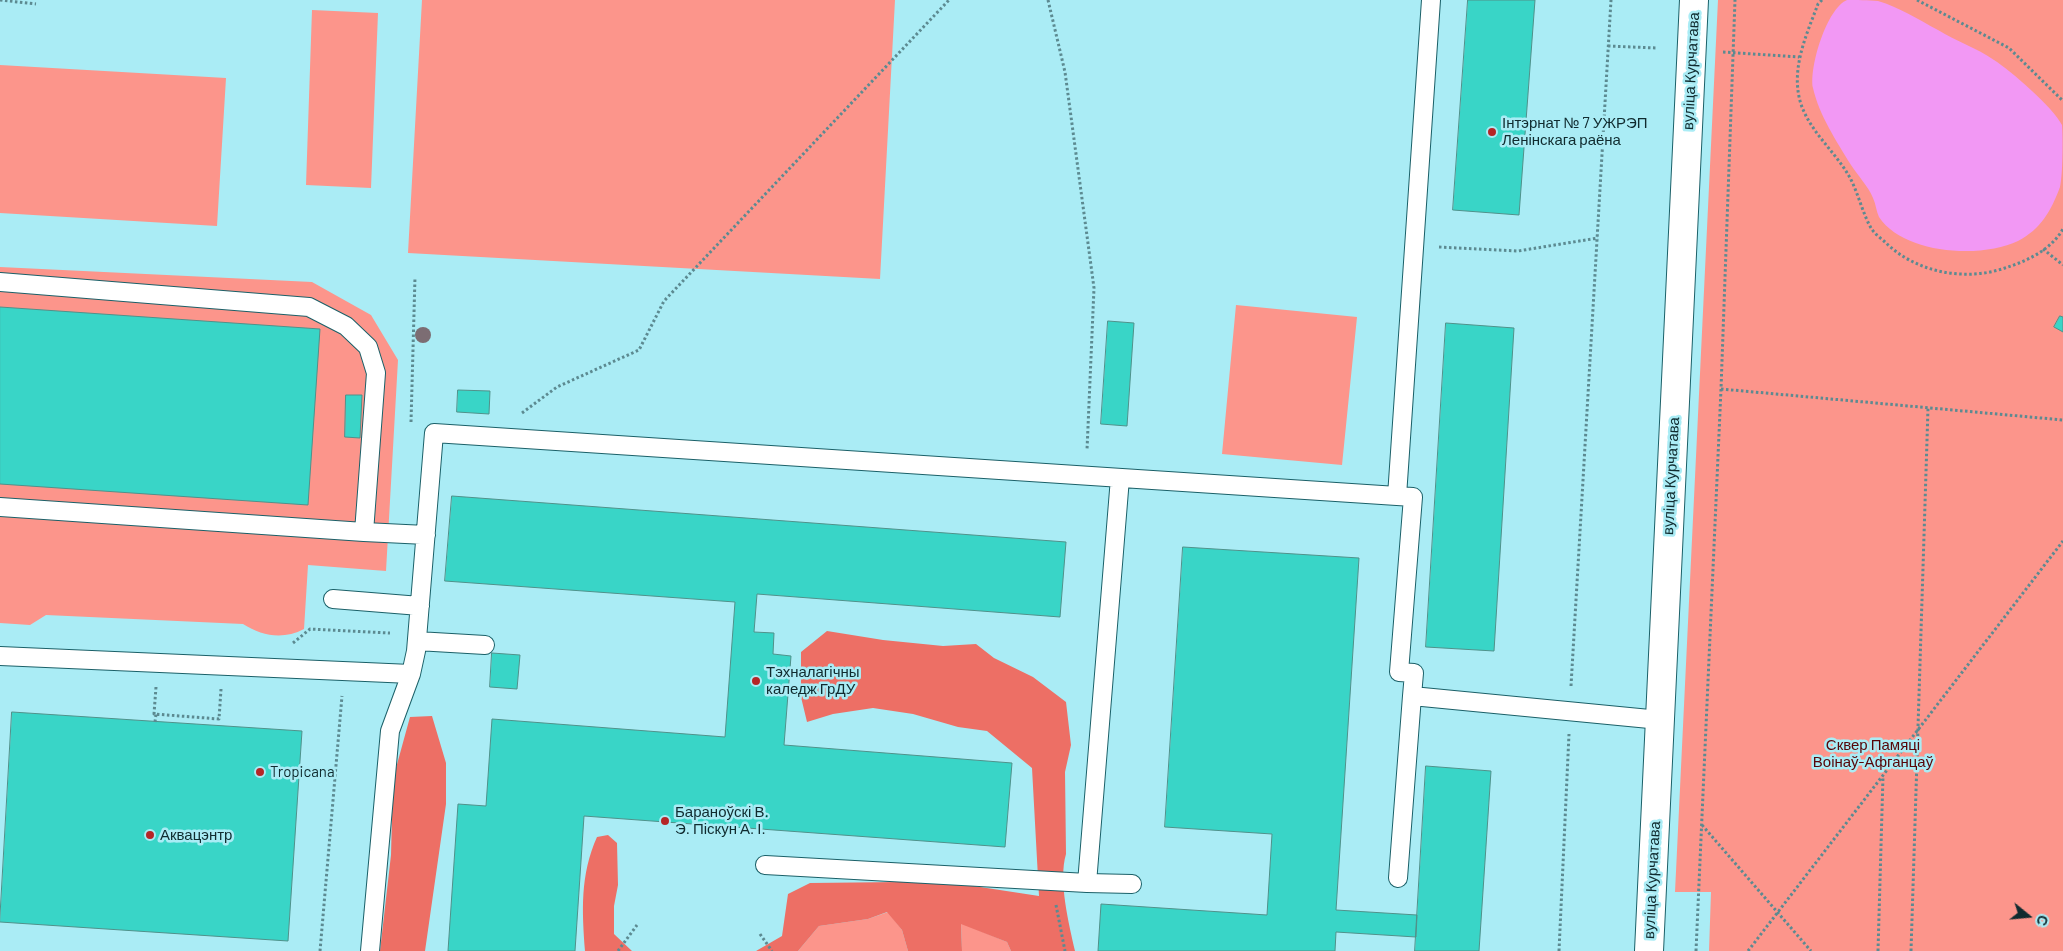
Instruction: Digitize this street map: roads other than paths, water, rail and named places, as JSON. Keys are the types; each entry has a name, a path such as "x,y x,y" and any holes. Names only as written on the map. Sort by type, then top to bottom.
{"main road":[{"name":"вуліца Курчатава","path":"1649,951 1694,0"}],"lane":[{"path":"1398,496 1431,0"},
{"path":"0,282 309,307 346,326 368,347 376,373 364,532"},
{"path":"370,951 390,731 411,674 417,642 434,432 1413,497 1399,672 1414,673 1398,878"},
{"path":"1087,883 1120,478"},
{"path":"0,507 426,535"},
{"path":"333,599 420,606"},
{"path":"417,642 485,645"},
{"path":"0,656 411,674"},
{"path":"1412,696 1660,720"},
{"path":"764,865 1132,884"}],"place":[{"name":"Інтэрнат № 7 УЖРЭП Ленінскага раёна","path":"1492,132"},
{"name":"Тэхналагічны каледж ГрДУ","path":"756,681"},
{"name":"Tropicana","path":"260,772"},
{"name":"Бараноўскі В. Э. Піскун А. І.","path":"665,821"},
{"name":"Аквацэнтр","path":"150,835"}],"park label":[{"name":"Сквер Памяці Воінаў-Афганцаў","path":"1873,754"}]}
